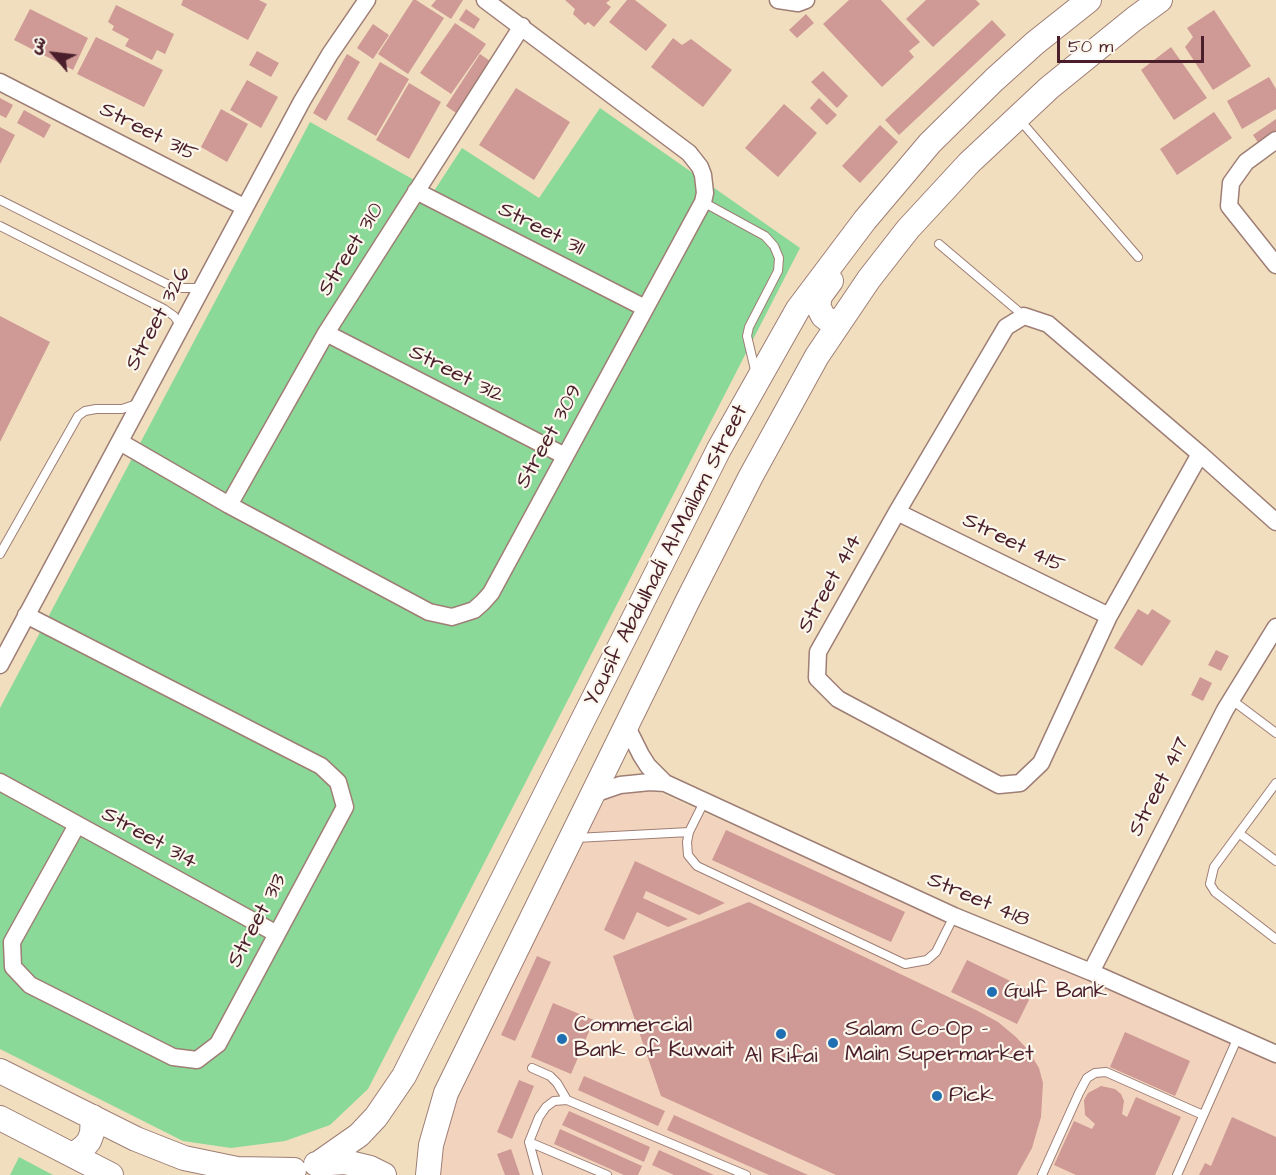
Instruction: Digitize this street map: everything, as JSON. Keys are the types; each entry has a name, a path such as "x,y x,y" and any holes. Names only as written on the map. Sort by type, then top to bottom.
{"street":[{"name":"Street 326","path":"0,665 302,101 330,54 367,0"},
{"path":"485,0 688,153 700,167 703,176 705,193 703,202"},
{"path":"778,0 798,3 806,0"},
{"name":"Yousif Abdulhadi Al-Mailam Street","path":"319,1163 346,1145 371,1123 391,1098 404,1076 719,449 786,329 831,264 930,143 1035,43 1089,0"},
{"name":"Yousif Abdulhadi Al-Mailam Street","path":"428,1175 431,1145 446,1093 569,839 751,476 817,356 836,326 908,230 969,163 1017,116 1091,53 1160,0"},
{"name":"Street 310","path":"229,505 326,333 522,26"},
{"name":"Street 315","path":"0,82 244,207"},
{"path":"1276,140 1246,162 1231,183 1229,206 1276,265"},
{"path":"836,326 819,312 820,296 906,181 930,143"},
{"name":"Street 311","path":"416,191 645,308"},
{"name":"Street 309","path":"120,442 229,505 429,612 452,617 474,610 490,593 703,202"},
{"path":"1024,315 1048,324 1276,522"},
{"name":"Street 414","path":"1024,315 1006,327 818,652 817,678 838,699 999,785 1020,783 1041,763 1109,616 1200,454"},
{"path":"786,329 807,337 812,342 817,356"},
{"name":"Street 312","path":"326,333 565,456"},
{"name":"Street 415","path":"897,512 1109,616"},
{"name":"Street 313","path":"26,615 321,766 338,782 345,807 218,1044 197,1060 173,1057 30,985 13,967 12,942 77,825"},
{"name":"Street 417","path":"1091,972 1232,700 1276,627"},
{"name":"Street 418","path":"628,721 630,733 641,755 665,783"},
{"name":"Street 314","path":"0,782 277,934"},
{"name":"Street 418","path":"591,795 620,785 665,783 954,916 1091,972 1276,1054"},
{"path":"0,1071 159,1150 209,1165 290,1173 319,1163 345,1162 370,1168 384,1175"},
{"path":"73,1155 89,1141 93,1117"},
{"path":"0,1118 111,1175"}],"lane":[{"path":"1017,116 1138,257"},
{"path":"0,200 175,288 201,288"},
{"path":"703,202 765,236 774,246 778,258 778,271 749,327 747,336 758,380"},
{"path":"0,226 164,309 174,316 181,326"},
{"path":"939,244 1024,315"},
{"path":"0,554 78,416 85,411 122,408 141,403"},
{"path":"1232,700 1276,733"},
{"path":"1275,785 1214,867 1210,884 1215,892 1276,939"},
{"path":"705,800 689,832 687,842 688,855 697,866 904,964 927,960 936,952 954,916"},
{"path":"569,839 689,832"},
{"path":"1240,834 1276,861"},
{"path":"1177,1175 1238,1037"},
{"path":"532,1068 550,1076 567,1100"},
{"path":"1042,1175 1079,1093 1087,1078 1095,1072 1106,1072 1203,1115"},
{"path":"538,1175 530,1142 539,1117 546,1107 555,1101 567,1100 746,1175"},
{"path":"530,1142 607,1175"}],"shaded area":[{"path":"654,790 699,811 998,934 1276,1054 1276,1175 437,1175 449,1111 597,811 606,799 618,791"}],"green space":[{"path":"600,108 800,248 368,1089 330,1125 285,1141 231,1148 183,1141 0,1049 0,708 310,122 434,191 462,148 539,198"},
{"path":"19,1157 53,1175 10,1175"}],"building":[{"path":"183,0 259,0 267,4 248,40 181,5"},
{"path":"413,0 444,18 408,74 378,54"},
{"path":"436,0 463,0 451,19 431,6"},
{"path":"565,0 610,0 606,3 611,7 594,27 588,22 585,25 573,14 575,9"},
{"path":"627,0 635,0 667,25 646,51 609,22"},
{"path":"849,0 881,0 920,42 909,51 914,57 882,87 823,24"},
{"path":"926,0 976,0 980,4 933,47 906,19"},
{"path":"116,5 174,34 165,54 157,50 152,60 125,46 129,39 112,30 114,26 108,22"},
{"path":"30,9 88,38 73,70 14,40"},
{"path":"466,9 480,19 474,29 459,20"},
{"path":"1214,10 1251,66 1213,90 1185,47 1193,37 1187,28"},
{"path":"806,14 814,23 797,38 789,30"},
{"path":"992,20 1006,35 899,135 885,120"},
{"path":"455,23 486,44 451,94 420,73"},
{"path":"373,24 389,35 373,59 357,48"},
{"path":"96,37 163,70 144,107 77,74"},
{"path":"673,38 682,45 691,39 732,70 703,107 651,67"},
{"path":"1171,47 1207,98 1174,120 1141,70"},
{"path":"257,51 279,63 271,77 249,65"},
{"path":"347,54 360,62 326,121 313,113"},
{"path":"480,54 490,61 456,113 446,106"},
{"path":"380,62 409,79 376,136 347,119"},
{"path":"823,71 848,96 837,108 811,82"},
{"path":"1269,77 1276,89 1276,109 1242,129 1227,101"},
{"path":"247,80 278,97 261,128 230,110"},
{"path":"409,83 441,102 409,159 376,140"},
{"path":"516,88 570,122 534,180 479,145"},
{"path":"0,98 13,105 6,118 0,115"},
{"path":"819,98 837,115 827,125 810,108"},
{"path":"784,104 817,133 778,177 745,148"},
{"path":"221,109 248,124 227,162 201,147"},
{"path":"24,110 51,125 44,138 17,123"},
{"path":"1214,112 1232,138 1177,175 1160,149"},
{"path":"1276,119 1276,133 1259,144 1253,135"},
{"path":"880,125 898,142 860,183 842,166"},
{"path":"0,127 15,135 0,164"},
{"path":"0,316 50,342 0,442"},
{"path":"1138,609 1148,615 1152,609 1171,621 1142,666 1114,648"},
{"path":"1216,650 1229,656 1221,671 1208,665"},
{"path":"1200,677 1212,683 1203,701 1191,695"},
{"path":"726,830 905,912 891,942 712,860"},
{"path":"635,861 725,903 699,915 646,891 643,898 688,919 668,927 637,912 624,940 604,930"},
{"name":"Salam Co-Op - Main Supermarket","path":"749,902 976,1010 998,1022 1016,1037 1028,1050 1039,1068 1043,1083 1041,1117 1032,1148 1017,1175 836,1175 661,1096 613,956"},
{"path":"537,956 551,962 515,1041 501,1035"},
{"name":"Gulf Bank","path":"967,960 1033,992 1017,1024 951,992"},
{"name":"Commercial Bank of Kuwait","path":"553,1003 594,1020 571,1074 531,1057"},
{"path":"1125,1032 1190,1061 1175,1096 1110,1067"},
{"path":"584,1076 665,1111 658,1126 578,1090"},
{"path":"519,1080 534,1086 512,1139 497,1132"},
{"path":"1101,1086 1115,1089 1121,1094 1124,1101 1122,1114 1127,1117 1136,1097 1181,1117 1155,1175 1076,1175 1054,1165 1074,1121 1092,1129 1095,1124 1085,1115 1084,1100 1088,1093"},
{"path":"569,1111 650,1147 644,1162 562,1125"},
{"path":"674,1115 808,1175 769,1175 667,1130"},
{"path":"1232,1117 1276,1137 1276,1175 1199,1175 1205,1163 1211,1166"},
{"path":"560,1129 642,1166 638,1175 624,1175 554,1144"},
{"path":"511,1149 520,1175 505,1175 497,1154"},
{"path":"659,1150 714,1175 674,1175 652,1165"}],"place":[{"name":"Gulf Bank","path":"992,992"},
{"name":"Al Rifai","path":"781,1034"},
{"name":"Commercial Bank of Kuwait","path":"562,1039"},
{"name":"Salam Co-Op - Main Supermarket","path":"833,1043"},
{"name":"Pick","path":"937,1096"}]}
